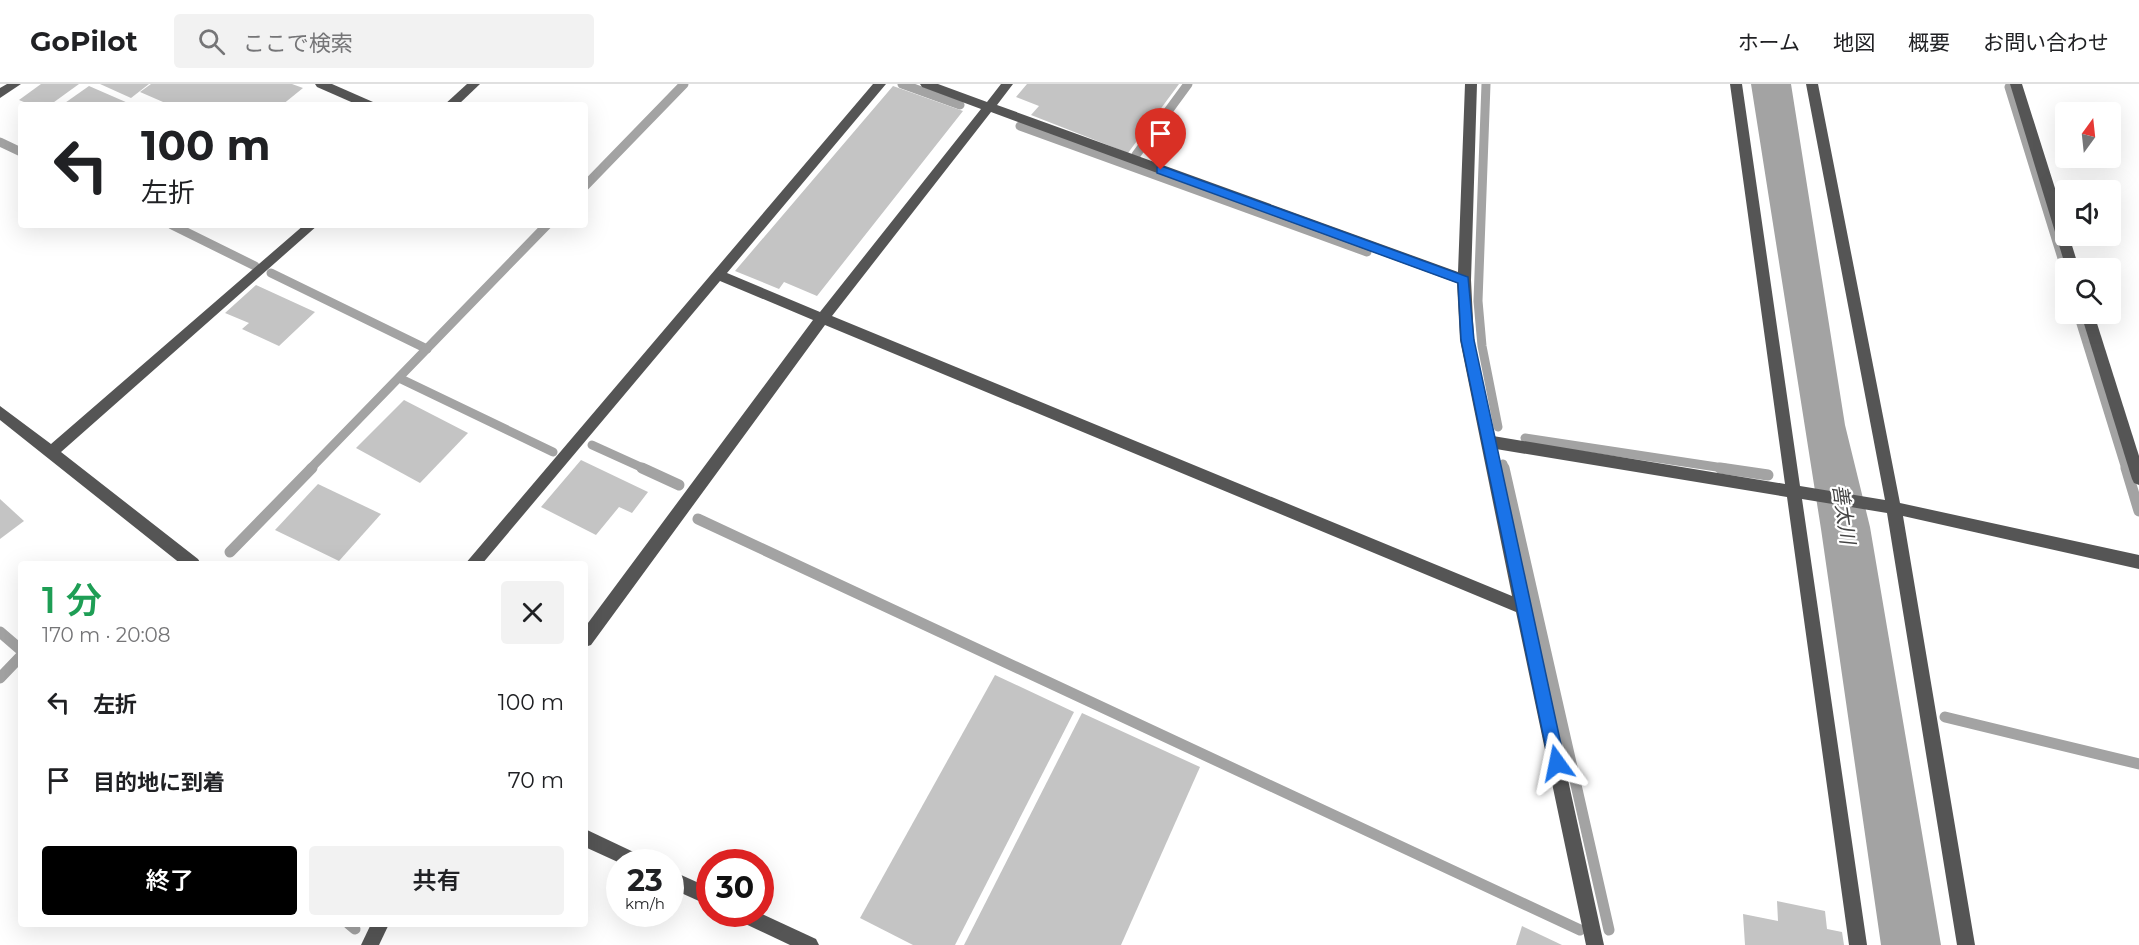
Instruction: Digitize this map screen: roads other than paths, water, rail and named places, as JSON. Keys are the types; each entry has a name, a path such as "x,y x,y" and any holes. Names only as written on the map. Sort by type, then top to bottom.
{"street":[{"path":"0,94 15,84"},
{"path":"321,84 362,102"},
{"path":"453,102 474,84"},
{"path":"476,561 880,84"},
{"path":"926,84 1464,280"},
{"path":"588,636 822,319 1007,84"},
{"path":"1471,84 1464,280 1467,340 1595,945"},
{"path":"1736,84 1799,492 1858,945"},
{"path":"1812,84 1894,508 1966,945"},
{"path":"2016,84 2070,258"},
{"path":"51,452 309,228"},
{"path":"718,275 1523,608"},
{"path":"2090,324 2139,479"},
{"path":"0,412 189,561"},
{"path":"1487,441 1894,508 2139,562"},
{"path":"588,839 608,849"},
{"path":"370,945 379,927"},
{"path":"771,927 810,945"}],"water":[{"name":"善太川","path":"1751,84 1791,84 1845,425 1870,527 1941,945 1881,945 1821,529"}],"waterway":[{"path":"588,183 684,84"},
{"path":"902,84 960,105"},
{"path":"1136,155 1188,84"},
{"path":"1486,84 1478,301 1482,346 1498,427"},
{"path":"2009,87 2062,258"},
{"path":"1020,126 1367,252"},
{"path":"0,142 18,151"},
{"path":"178,228 255,266"},
{"path":"427,349 544,228"},
{"path":"271,273 427,349"},
{"path":"2081,324 2126,469"},
{"path":"310,469 427,349"},
{"path":"399,378 553,452"},
{"path":"1525,438 1730,469"},
{"path":"592,445 645,469"},
{"path":"1503,464 1504,469"},
{"path":"230,552 312,468"},
{"path":"642,468 679,485"},
{"path":"1504,468 1609,930"},
{"path":"1720,468 1768,475"},
{"path":"2126,468 2139,511"},
{"path":"698,519 1580,930"},
{"path":"0,632 18,647"},
{"path":"0,678 18,659"},
{"path":"1945,717 2139,764"}]}
